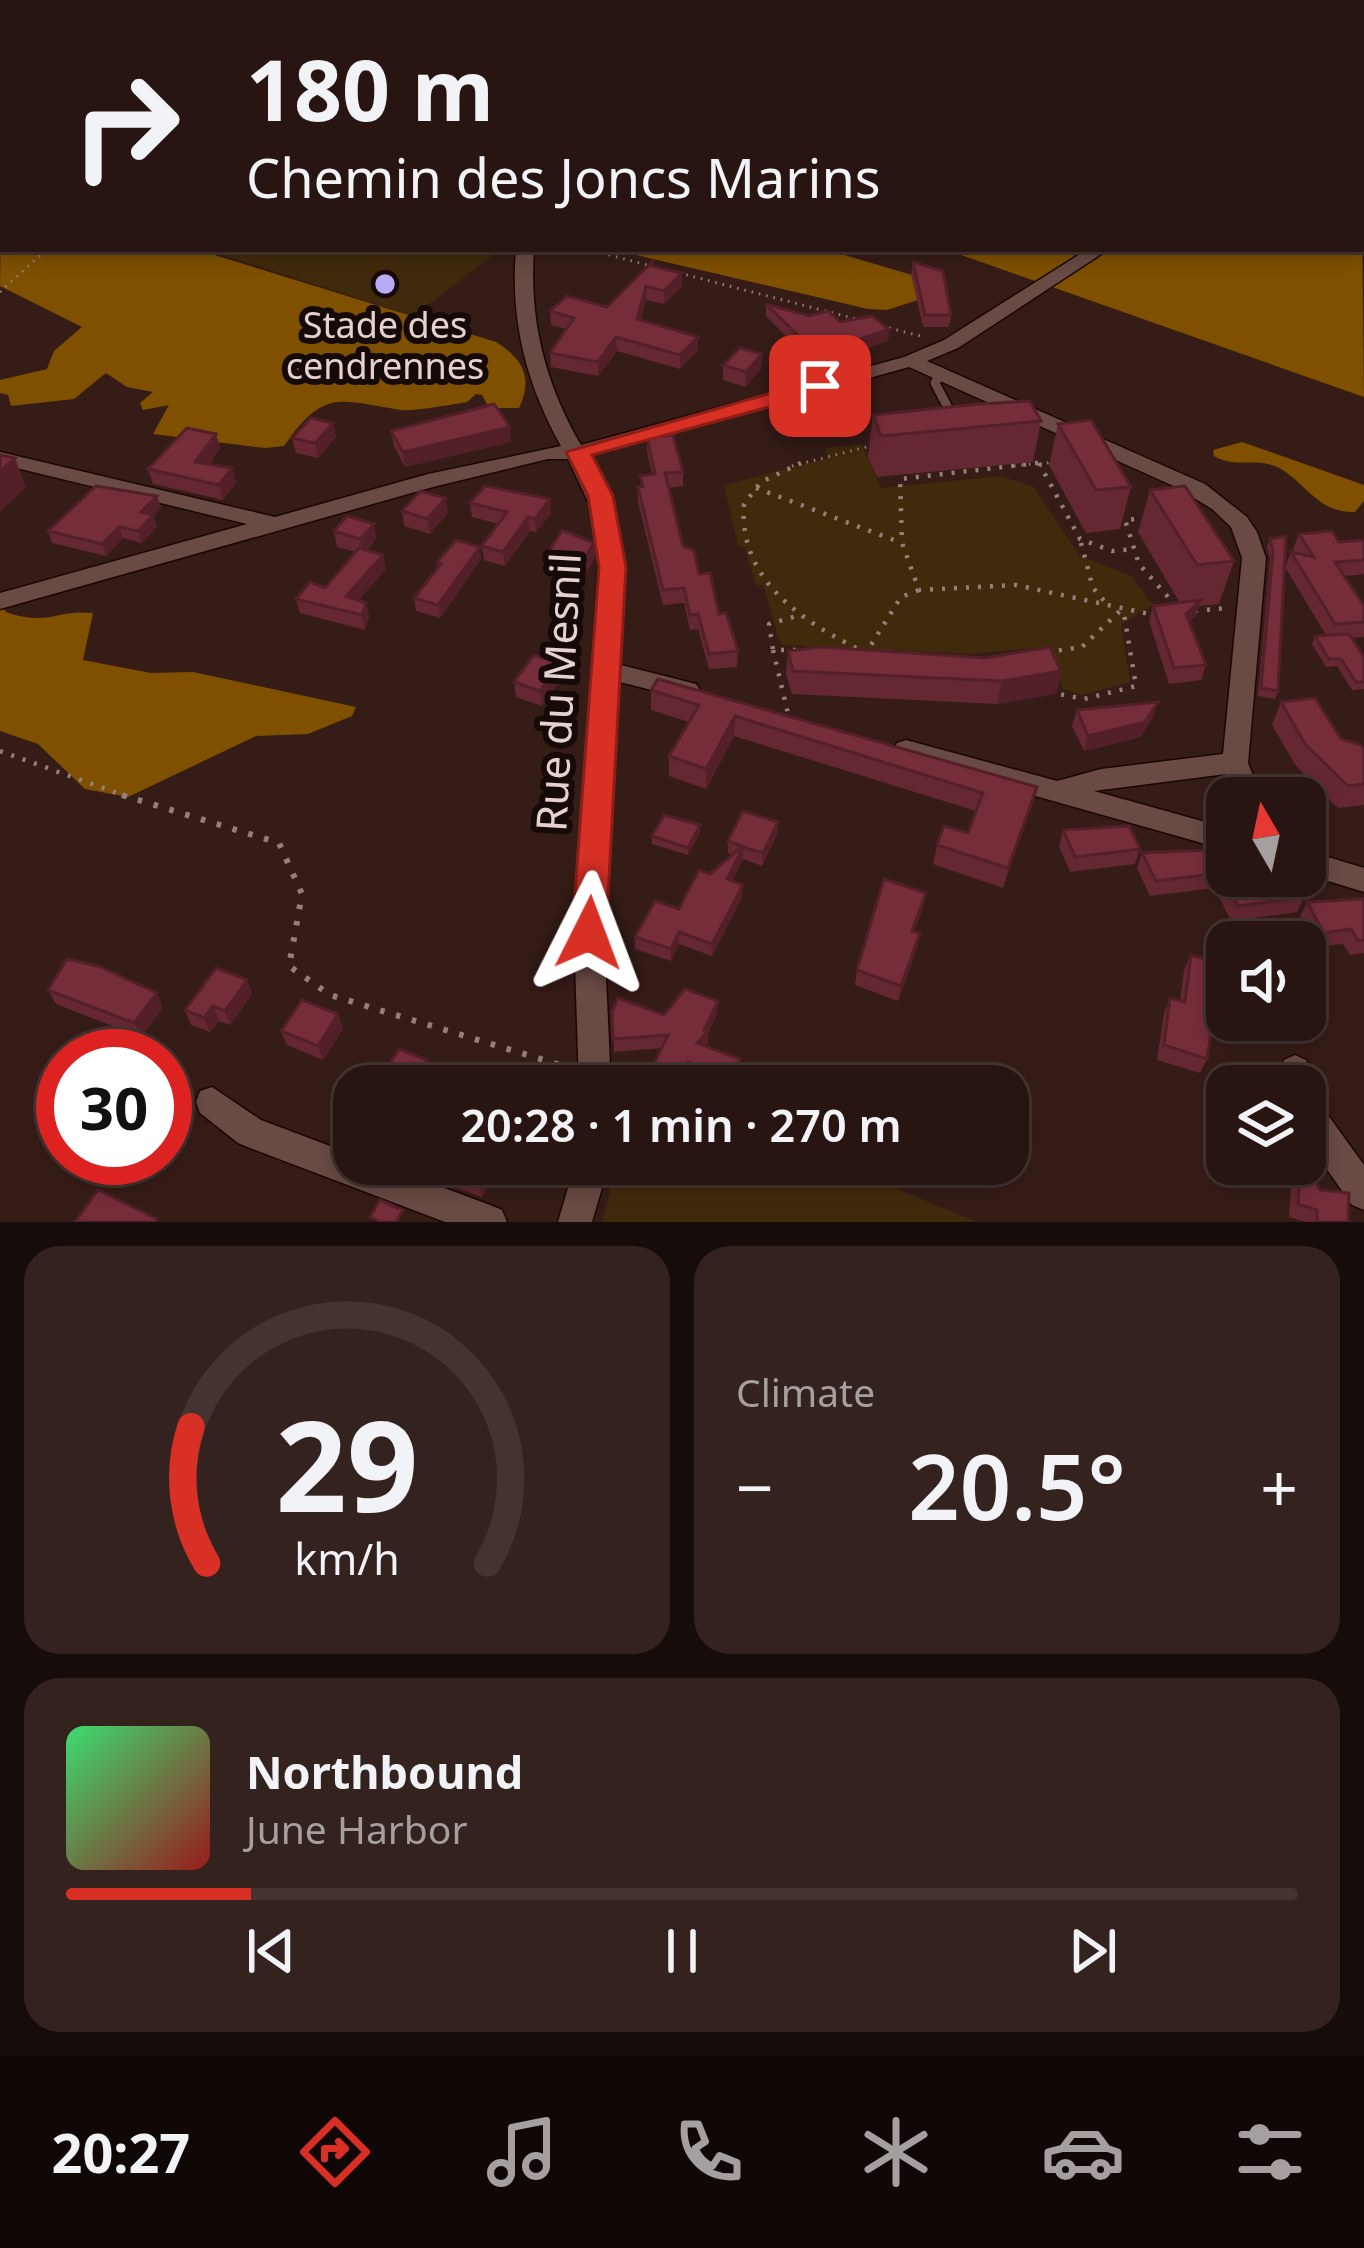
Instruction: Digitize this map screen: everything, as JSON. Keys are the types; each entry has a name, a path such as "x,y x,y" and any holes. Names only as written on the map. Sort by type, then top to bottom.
{"street":[{"name":"Rue du Mesnil","path":"525,252 522,300 534,366 556,419 601,496 611,543 589,933 594,1065"},
{"path":"0,601 428,481 578,452 924,364 1095,252"},
{"path":"924,364 1217,500 1253,547 1235,764 1240,777"},
{"path":"0,458 276,524"},
{"path":"606,670 722,700"},
{"path":"882,743 1206,833"},
{"path":"1059,791 1101,779 1235,764"},
{"path":"1326,868 1364,880"},
{"path":"212,1102 250,1132 490,1222"},
{"path":"1326,1140 1364,1193"},
{"path":"575,1222 586,1185"}],"lane":[{"path":"924,364 962,436"}],"path":[{"path":"0,292 44,252"},
{"path":"598,252 951,344"},
{"path":"866,653 797,616 766,586 750,559 743,514 747,494 754,488 808,462 879,444"},
{"path":"920,590 902,543 900,479 1058,460"},
{"path":"1038,463 1080,539 1093,588 1106,603"},
{"path":"754,488 902,543"},
{"path":"1161,516 1125,520 1139,564 1186,612"},
{"path":"1080,539 1112,551 1135,549"},
{"path":"866,653 902,596 920,590 1016,585 1149,616 1249,605"},
{"path":"1123,608 1136,686 1084,699 1059,694 1041,652 1082,647 1123,608"},
{"path":"789,718 769,624 797,616"},
{"path":"773,650 796,650"},
{"path":"843,652 888,654"},
{"path":"0,751 120,795 279,843 302,894 289,966 330,995 546,1065"}],"shaded area":[{"path":"1,252 205,252 496,342 519,363 525,388 519,408 489,408 482,395 476,394 467,402 413,410 334,402 310,414 284,446 265,448 153,434 169,405 143,410 140,403 153,392 127,387 106,373 74,399 11,406 8,395 0,393 0,380 47,369 54,351 82,327 0,286"},
{"name":"Stade des cendrennes","path":"213,252 496,252 414,316"},
{"path":"623,252 834,252 919,277 918,300 887,310"},
{"path":"953,252 1362,252 1364,397"},
{"path":"1242,442 1364,485 1364,501 1355,512 1332,508 1281,469 1214,456 1213,450"},
{"path":"862,444 881,488 1001,476 1034,487 1079,555 1131,576 1153,605 1121,624 1130,682 1082,695 1063,689 1044,647 972,654 781,645 763,585 756,585 744,546 738,546 724,485 828,458 825,448"},
{"path":"0,600 6,612 33,618 93,613 83,660 151,673 193,672 356,707 352,716 308,734 256,736 128,797 85,789 38,744 0,731"},
{"path":"612,1185 888,1185 977,1222 602,1222"}],"building":[{"path":"654,260 652,266 682,273 664,291 646,286 637,319 698,337 680,355 616,337 598,362 550,353 574,318 550,311 567,296 607,307"},
{"path":"913,262 943,271 951,315 925,315"},
{"path":"766,304 809,316 828,311 840,322 872,316 889,329 817,354"},
{"path":"740,348 762,354 746,372 723,365"},
{"path":"1030,401 1041,421 881,436 873,415 978,404"},
{"path":"494,404 510,427 403,452 391,431"},
{"path":"311,418 333,423 315,443 292,438"},
{"path":"1091,420 1131,487 1096,490 1058,424"},
{"path":"187,428 216,434 195,462 232,468 219,485 148,469"},
{"path":"673,435 683,472 665,473 683,546 694,551 699,574 710,573 719,614 726,613 738,651 709,654 698,614 690,615 684,588 663,590 638,487 643,486 640,476 655,474 647,437"},
{"path":"0,455 15,458 0,471"},
{"path":"96,486 157,496 141,512 153,515 138,531 119,527 102,544 48,531"},
{"path":"485,486 550,499 535,519 528,517 503,552 482,546 507,512 470,503"},
{"path":"1185,486 1234,561 1197,565 1150,490"},
{"path":"420,491 446,498 427,519 402,511"},
{"path":"347,516 374,524 360,539 334,531"},
{"path":"562,530 594,543 583,561 548,553"},
{"path":"1332,531 1339,542 1364,540 1364,560 1335,562 1364,606 1364,622 1335,624 1291,552 1314,557 1299,534"},
{"path":"1286,536 1278,691 1261,688 1273,551 1270,539"},
{"path":"456,540 480,547 438,605 414,598 441,564 437,562"},
{"path":"359,548 383,555 346,596 366,603 362,615 296,599 310,582 325,588"},
{"path":"1201,600 1186,614 1206,665 1174,668 1153,606"},
{"path":"1349,634 1364,657 1364,682 1356,682 1341,659 1329,659 1315,636"},
{"path":"821,647 986,658 1050,647 1061,671 1002,681 793,671 788,651"},
{"path":"534,655 560,663 540,691 514,682"},
{"path":"658,679 1037,787 1008,868 937,845 944,826 968,833 983,793 735,716 706,769 669,756 699,705 651,690"},
{"path":"1315,698 1341,739 1364,749 1364,784 1348,786 1305,744 1281,702"},
{"path":"1158,702 1145,722 1088,736 1077,710"},
{"path":"743,811 778,822 763,853 743,847 727,879 743,885 712,944 679,932 671,949 635,937 655,901 679,909 699,870 710,874 743,846 728,841"},
{"path":"664,815 700,825 688,848 652,836"},
{"path":"1129,826 1140,849 1075,857 1063,830"},
{"path":"1206,850 1206,875 1156,881 1142,853"},
{"path":"884,879 926,893 912,931 920,933 901,986 857,970"},
{"path":"1234,897 1304,897 1238,906"},
{"path":"1364,899 1364,940 1358,941 1351,929 1326,933 1326,921 1317,921 1307,902"},
{"path":"1191,955 1206,960 1207,1059 1164,1045 1170,998 1185,1002"},
{"path":"67,959 98,966 157,993 134,1023 48,990"},
{"path":"216,968 247,980 225,1011 213,1006 204,1018 185,1010"},
{"path":"685,989 718,1001 704,1030 708,1031 697,1043 740,1059 737,1065 657,1065 668,1035 613,1039 612,1012 618,998 664,1015"},
{"path":"302,1000 338,1014 318,1046 281,1031"},
{"path":"399,1049 427,1060 424,1065 389,1065"},
{"path":"1299,1185 1349,1193 1351,1222 1317,1222 1317,1210 1298,1204"},
{"path":"98,1190 157,1219 75,1222"},
{"path":"380,1200 403,1210 396,1222 370,1217"}],"place":[{"name":"Stade des cendrennes","path":"385,284"}],"route":[{"path":"589,933 612,567 601,496 578,452 820,386"}]}
